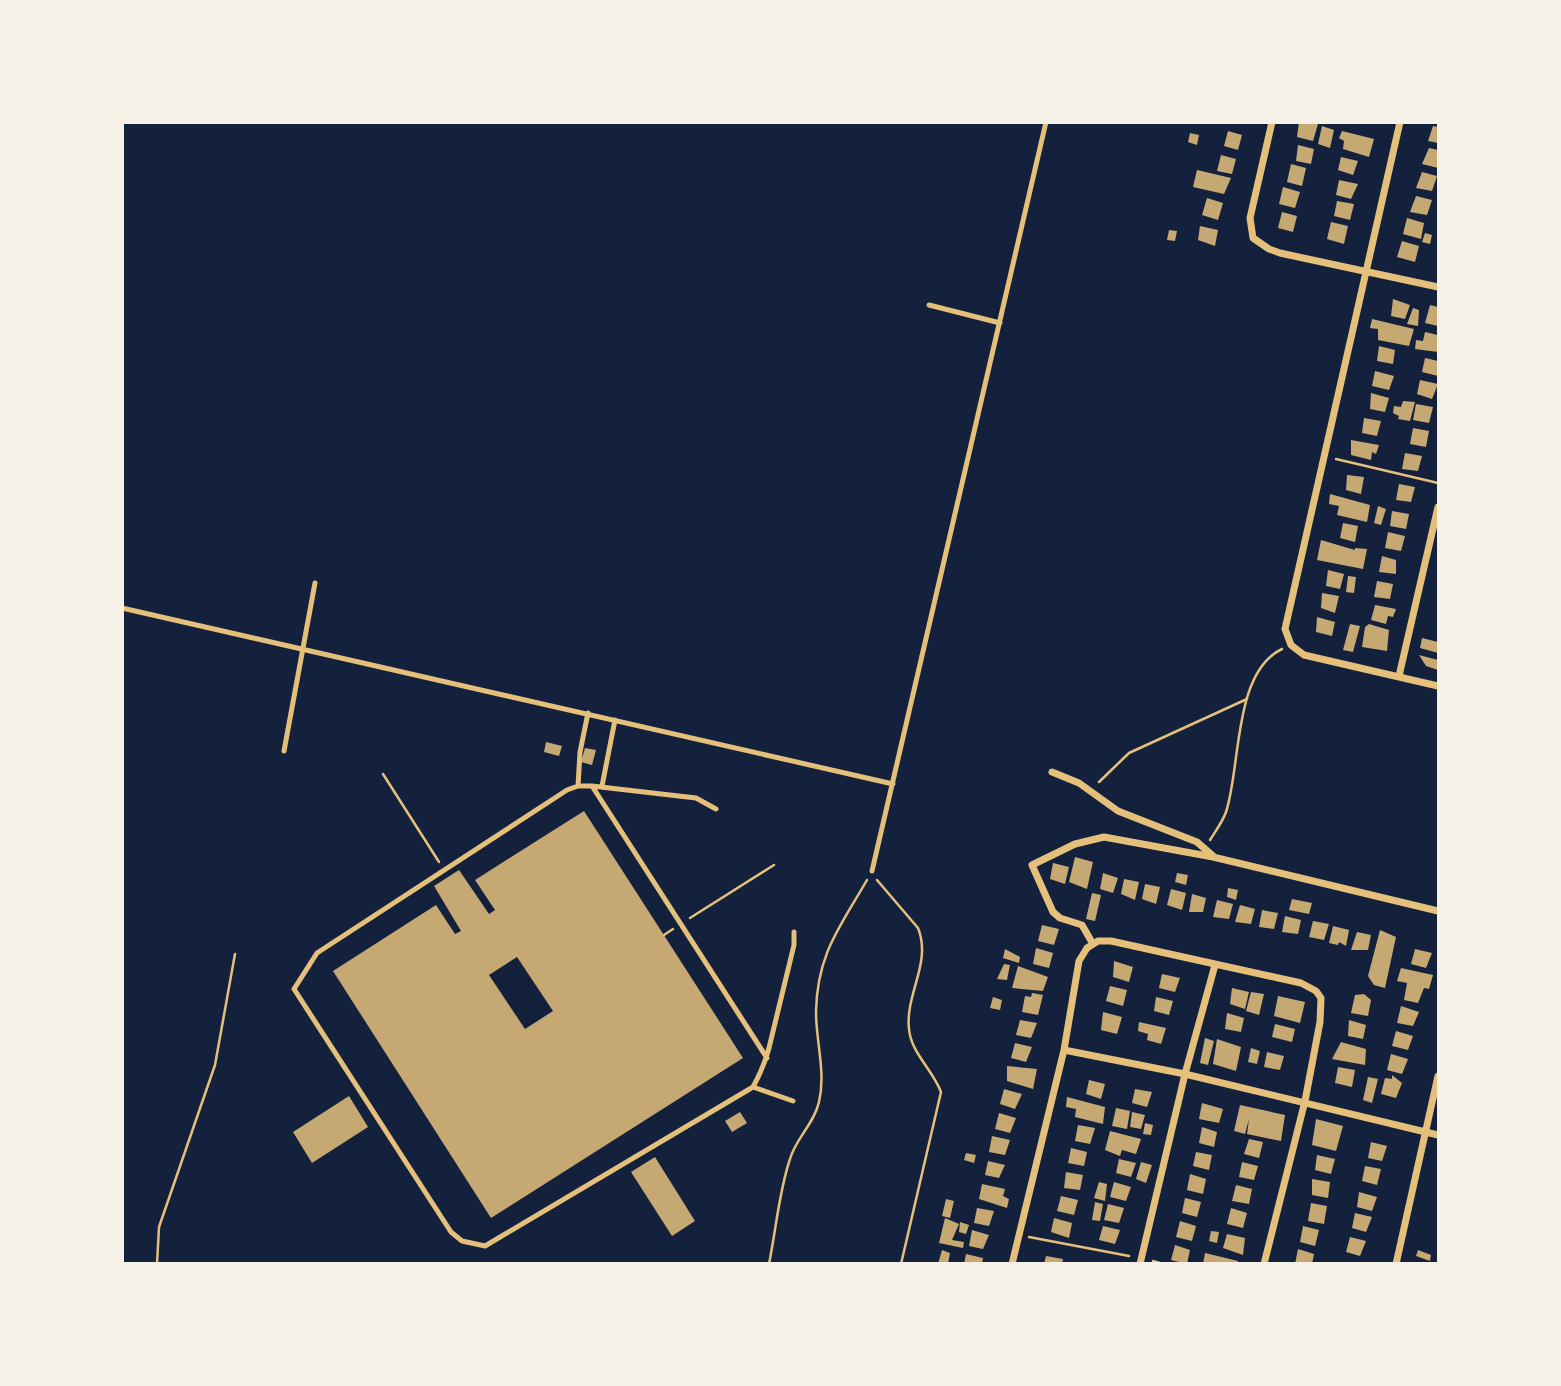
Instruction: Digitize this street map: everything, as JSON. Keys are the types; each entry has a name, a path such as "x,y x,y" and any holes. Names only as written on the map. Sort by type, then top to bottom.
{"street":[{"path":"1272,122 1250,218 1253,238 1269,249 1438,287"},
{"path":"1400,122 1285,618 1286,638 1304,655 1438,686"},
{"path":"1399,677 1438,508"},
{"path":"1052,772 1079,783 1118,811 1197,842 1213,857"},
{"path":"1090,946 1082,925 1060,918 1053,912 1032,865 1093,838 1143,843 1213,857 1438,911"},
{"path":"1012,1264 1064,1050 1079,961 1090,946 1111,941 1301,983 1316,991 1321,998 1321,1022 1305,1101 1264,1264"},
{"path":"1141,1261 1185,1074 1215,965"},
{"path":"1064,1050 1305,1101 1438,1135"},
{"path":"1395,1264 1438,1076"}],"lane":[{"path":"872,871 1046,122"},
{"path":"929,305 1000,323"},
{"path":"284,751 315,583"},
{"path":"122,608 893,784"},
{"path":"578,786 580,752 588,713"},
{"path":"601,786 615,720"},
{"path":"716,808 696,799 601,786 578,786 443,869 317,953 294,989 451,1232 475,1247 493,1242 753,1087 766,1058 794,945 794,932"},
{"path":"592,786 766,1058"},
{"path":"753,1087 793,1101"}],"path":[{"path":"1324,456 1438,483"},
{"path":"1204,849 1226,812 1247,699 1256,678 1273,653 1291,645"},
{"path":"1090,793 1129,753 1247,699"},
{"path":"383,774 443,869"},
{"path":"664,935 774,865"},
{"path":"769,1264 788,1162 812,1121 820,1099 821,1062 816,1012 828,946 839,922 872,871 882,888 922,936 923,957 908,1028 915,1048 937,1080 940,1092 901,1264"},
{"path":"156,1264 159,1227 215,1065 235,954"},
{"path":"1019,1235 1163,1264"}],"building":[{"path":"1299,122 1318,124 1313,141 1297,137"},
{"path":"1322,126 1334,130 1330,148 1318,144"},
{"path":"1433,126 1438,127 1438,143 1428,141"},
{"path":"1228,131 1242,135 1238,150 1224,146"},
{"path":"1342,131 1374,139 1369,157 1343,149 1344,141 1339,138"},
{"path":"1190,133 1199,135 1197,145 1188,142"},
{"path":"1298,145 1314,149 1311,164 1296,161"},
{"path":"1429,148 1438,150 1438,168 1422,164"},
{"path":"1221,155 1236,159 1232,174 1217,171"},
{"path":"1341,157 1358,161 1353,175 1338,170"},
{"path":"1291,164 1306,168 1302,186 1287,182"},
{"path":"1197,170 1231,178 1224,194 1193,187"},
{"path":"1422,172 1437,176 1432,191 1416,188"},
{"path":"1339,180 1358,184 1351,199 1336,195"},
{"path":"1283,187 1300,192 1295,208 1279,204"},
{"path":"1416,196 1432,200 1427,215 1410,212"},
{"path":"1207,198 1223,203 1218,220 1202,215"},
{"path":"1337,201 1354,204 1350,220 1334,216"},
{"path":"1282,212 1297,216 1293,232 1278,228"},
{"path":"1407,218 1424,223 1421,239 1403,234"},
{"path":"1331,222 1348,226 1344,244 1327,239"},
{"path":"1200,226 1218,230 1215,246 1198,240"},
{"path":"1169,230 1177,231 1175,241 1167,240"},
{"path":"1425,233 1432,235 1430,244 1422,242"},
{"path":"1402,241 1419,246 1415,262 1397,257"},
{"path":"1393,299 1410,305 1405,319 1391,316"},
{"path":"1430,305 1438,307 1438,326 1425,323"},
{"path":"1413,308 1419,310 1418,326 1407,324"},
{"path":"1372,319 1414,329 1409,346 1378,340 1378,329 1370,328"},
{"path":"1425,332 1438,335 1438,352 1415,349 1416,340 1423,341"},
{"path":"1379,346 1395,350 1393,364 1377,361"},
{"path":"1425,358 1438,361 1438,376 1422,372"},
{"path":"1375,371 1394,376 1389,390 1372,386"},
{"path":"1420,380 1438,384 1432,399 1417,394"},
{"path":"1371,393 1389,398 1385,412 1370,409"},
{"path":"1403,401 1415,402 1410,421 1398,419 1399,416 1393,413 1394,406 1401,407"},
{"path":"1416,404 1433,407 1429,423 1413,420"},
{"path":"1364,418 1381,421 1377,436 1362,433"},
{"path":"1413,428 1429,431 1426,447 1410,444"},
{"path":"1351,440 1379,445 1376,454 1372,452 1371,460 1351,455"},
{"path":"1405,453 1422,456 1418,471 1402,469"},
{"path":"1347,475 1364,477 1361,494 1346,490"},
{"path":"1399,484 1415,487 1411,502 1396,500"},
{"path":"1330,494 1370,505 1367,522 1337,515 1339,506 1329,504"},
{"path":"1378,506 1386,509 1381,525 1374,523"},
{"path":"1392,511 1409,514 1406,529 1390,526"},
{"path":"1343,523 1358,526 1355,542 1340,538"},
{"path":"1388,532 1405,536 1401,551 1385,548"},
{"path":"1321,540 1355,550 1367,549 1363,569 1317,560"},
{"path":"1382,556 1396,560 1396,574 1379,572"},
{"path":"1328,570 1344,574 1340,589 1326,586"},
{"path":"1348,576 1356,577 1354,593 1346,592"},
{"path":"1377,581 1393,584 1390,599 1374,597"},
{"path":"1322,593 1339,596 1335,613 1321,608"},
{"path":"1375,605 1396,609 1393,617 1388,616 1386,624 1371,620"},
{"path":"1317,617 1335,622 1332,636 1316,632"},
{"path":"1350,624 1360,626 1353,652 1343,650"},
{"path":"1369,624 1389,630 1387,651 1362,647 1365,627"},
{"path":"1422,638 1438,642 1438,653 1420,648"},
{"path":"1419,655 1438,660 1438,670 1426,666"},
{"path":"546,742 562,746 559,756 544,752"},
{"path":"585,748 596,750 592,765 581,762"},
{"path":"584,811 743,1058 491,1218 333,971 436,905 455,934 461,931 434,886 459,870 489,914 495,910 475,880","holes":["517,957 553,1011 525,1029 489,975"]},
{"path":"1075,857 1093,862 1087,889 1069,882"},
{"path":"1053,863 1069,867 1065,884 1050,879"},
{"path":"1103,873 1118,878 1113,893 1100,889"},
{"path":"1177,873 1188,875 1186,885 1175,882"},
{"path":"1124,879 1139,882 1135,900 1121,894"},
{"path":"1145,884 1160,887 1156,904 1142,899"},
{"path":"1228,888 1238,890 1236,900 1227,897"},
{"path":"1171,889 1186,893 1182,910 1167,905"},
{"path":"1092,893 1101,895 1095,921 1086,919"},
{"path":"1192,894 1206,898 1203,912 1189,912"},
{"path":"1292,899 1312,903 1309,914 1289,910"},
{"path":"1217,900 1233,904 1229,919 1213,917"},
{"path":"1240,905 1255,909 1251,924 1235,922"},
{"path":"1262,910 1278,913 1274,929 1259,927"},
{"path":"1285,916 1301,920 1298,934 1282,932"},
{"path":"1313,921 1329,924 1324,940 1309,937"},
{"path":"1042,925 1059,929 1054,945 1038,941"},
{"path":"1333,926 1349,930 1346,946 1339,942 1338,945 1329,943"},
{"path":"1380,930 1396,937 1385,988 1374,985 1368,976"},
{"path":"1357,932 1371,935 1368,950 1351,950"},
{"path":"1036,948 1053,953 1049,968 1033,964"},
{"path":"1005,949 1020,957 1019,963 1003,958"},
{"path":"1415,949 1432,953 1426,968 1411,964"},
{"path":"1114,961 1133,967 1129,982 1113,977"},
{"path":"1004,964 1010,965 1007,980 997,979"},
{"path":"1018,966 1048,977 1043,991 1012,988"},
{"path":"1401,968 1433,975 1429,989 1424,988 1418,1003 1404,1000 1407,983 1397,981"},
{"path":"1162,974 1180,978 1175,992 1159,988"},
{"path":"1110,986 1127,990 1123,1006 1106,1001"},
{"path":"1232,988 1249,992 1245,1009 1230,1004"},
{"path":"1251,992 1264,994 1259,1015 1246,1011"},
{"path":"1032,993 1043,995 1038,1015 1022,1012 1025,996 1031,997"},
{"path":"1364,994 1371,1000 1368,1016 1351,1013 1355,995"},
{"path":"1278,996 1305,1002 1300,1023 1274,1016"},
{"path":"993,997 1002,1000 1000,1010 990,1008"},
{"path":"1156,997 1173,1001 1169,1015 1154,1011"},
{"path":"1401,1006 1419,1012 1413,1026 1397,1023"},
{"path":"1103,1012 1122,1017 1117,1034 1101,1030"},
{"path":"1227,1013 1244,1018 1241,1032 1225,1029"},
{"path":"1020,1020 1037,1023 1031,1038 1016,1035"},
{"path":"1349,1020 1366,1025 1363,1039 1348,1036"},
{"path":"1139,1022 1166,1028 1161,1044 1147,1040 1148,1034 1138,1031"},
{"path":"1275,1024 1295,1029 1292,1042 1272,1037"},
{"path":"1396,1031 1413,1036 1408,1050 1392,1046"},
{"path":"1205,1038 1214,1041 1208,1065 1200,1063"},
{"path":"1217,1039 1241,1047 1236,1071 1213,1064"},
{"path":"1341,1042 1366,1049 1365,1065 1332,1059"},
{"path":"1015,1043 1032,1047 1026,1062 1011,1058"},
{"path":"1251,1048 1260,1051 1257,1064 1248,1062"},
{"path":"1267,1052 1284,1056 1280,1070 1264,1067"},
{"path":"1391,1054 1408,1059 1402,1074 1387,1070"},
{"path":"1007,1066 1037,1069 1033,1089 1007,1081"},
{"path":"1338,1067 1355,1070 1352,1087 1335,1083"},
{"path":"1392,1075 1402,1083 1396,1098 1381,1094 1385,1078 1392,1079"},
{"path":"1368,1077 1378,1079 1372,1103 1363,1100"},
{"path":"1089,1080 1105,1084 1101,1099 1086,1094"},
{"path":"1004,1089 1022,1094 1015,1109 1000,1104"},
{"path":"1135,1089 1152,1092 1147,1107 1132,1103"},
{"path":"349,1096 368,1127 312,1163 293,1132"},
{"path":"1067,1097 1105,1107 1103,1124 1075,1117 1076,1109 1066,1107"},
{"path":"1202,1103 1223,1109 1219,1123 1199,1119"},
{"path":"1240,1105 1285,1115 1281,1141 1247,1134 1249,1119 1245,1134 1234,1131"},
{"path":"1116,1108 1130,1111 1127,1129 1112,1126"},
{"path":"740,1112 747,1123 732,1132 725,1121"},
{"path":"1132,1112 1145,1115 1141,1129 1130,1127"},
{"path":"999,1113 1016,1118 1010,1133 995,1129"},
{"path":"1316,1119 1343,1126 1336,1151 1312,1145"},
{"path":"1145,1123 1153,1125 1151,1135 1143,1134"},
{"path":"1078,1125 1095,1128 1090,1144 1075,1141"},
{"path":"1202,1127 1217,1132 1214,1147 1199,1143"},
{"path":"1110,1131 1141,1139 1136,1154 1122,1150 1120,1156 1105,1150"},
{"path":"992,1136 1010,1140 1005,1155 989,1152"},
{"path":"1249,1139 1263,1142 1259,1158 1244,1154"},
{"path":"1371,1142 1387,1146 1382,1161 1368,1158"},
{"path":"1071,1148 1087,1152 1084,1166 1068,1163"},
{"path":"1196,1152 1212,1155 1209,1170 1193,1166"},
{"path":"966,1153 976,1155 974,1163 964,1160"},
{"path":"1317,1155 1335,1159 1331,1174 1315,1170"},
{"path":"655,1157 695,1221 672,1236 631,1172"},
{"path":"1119,1159 1136,1163 1131,1177 1116,1173"},
{"path":"988,1161 1005,1165 999,1178 985,1175"},
{"path":"1141,1162 1152,1165 1146,1183 1136,1179"},
{"path":"1242,1162 1258,1166 1254,1180 1239,1177"},
{"path":"1365,1166 1381,1169 1377,1185 1362,1181"},
{"path":"1066,1172 1083,1175 1080,1190 1064,1188"},
{"path":"1190,1174 1206,1179 1203,1194 1187,1190"},
{"path":"1312,1179 1330,1182 1328,1198 1312,1195"},
{"path":"1099,1182 1107,1184 1105,1201 1094,1198"},
{"path":"1114,1182 1131,1187 1126,1201 1110,1197"},
{"path":"982,1184 1005,1189 1003,1196 1009,1199 1007,1208 979,1199"},
{"path":"1236,1185 1252,1189 1249,1204 1232,1201"},
{"path":"1359,1192 1377,1197 1372,1211 1357,1207"},
{"path":"1061,1196 1078,1200 1074,1215 1057,1211"},
{"path":"1185,1198 1201,1202 1197,1217 1182,1213"},
{"path":"946,1199 954,1201 950,1218 942,1216"},
{"path":"1095,1202 1103,1204 1100,1221 1092,1220"},
{"path":"1311,1203 1327,1206 1324,1224 1308,1221"},
{"path":"1108,1204 1124,1208 1119,1223 1104,1220"},
{"path":"977,1208 994,1211 989,1226 974,1223"},
{"path":"1231,1208 1247,1213 1243,1228 1227,1224"},
{"path":"1355,1213 1372,1217 1366,1232 1352,1228"},
{"path":"945,1218 959,1224 952,1240 964,1242 963,1248 939,1243"},
{"path":"1054,1218 1072,1223 1069,1238 1051,1232"},
{"path":"1180,1221 1196,1226 1192,1241 1176,1237"},
{"path":"960,1222 969,1225 966,1234 959,1232"},
{"path":"1103,1226 1120,1230 1115,1244 1099,1240"},
{"path":"1303,1226 1319,1230 1315,1246 1300,1242"},
{"path":"972,1230 989,1235 983,1249 969,1246"},
{"path":"1211,1231 1219,1232 1217,1243 1209,1241"},
{"path":"1227,1234 1245,1238 1243,1255 1223,1248"},
{"path":"1350,1237 1366,1241 1360,1256 1346,1252"},
{"path":"1175,1245 1190,1250 1187,1264 1171,1260"},
{"path":"1298,1249 1314,1254 1312,1264 1295,1264"},
{"path":"942,1250 950,1253 948,1264 938,1264"},
{"path":"1418,1250 1431,1255 1430,1261 1416,1256"},
{"path":"1205,1253 1238,1261 1238,1264 1203,1264"},
{"path":"966,1254 983,1258 982,1264 964,1264"},
{"path":"1046,1256 1063,1259 1062,1264 1044,1264"}]}
